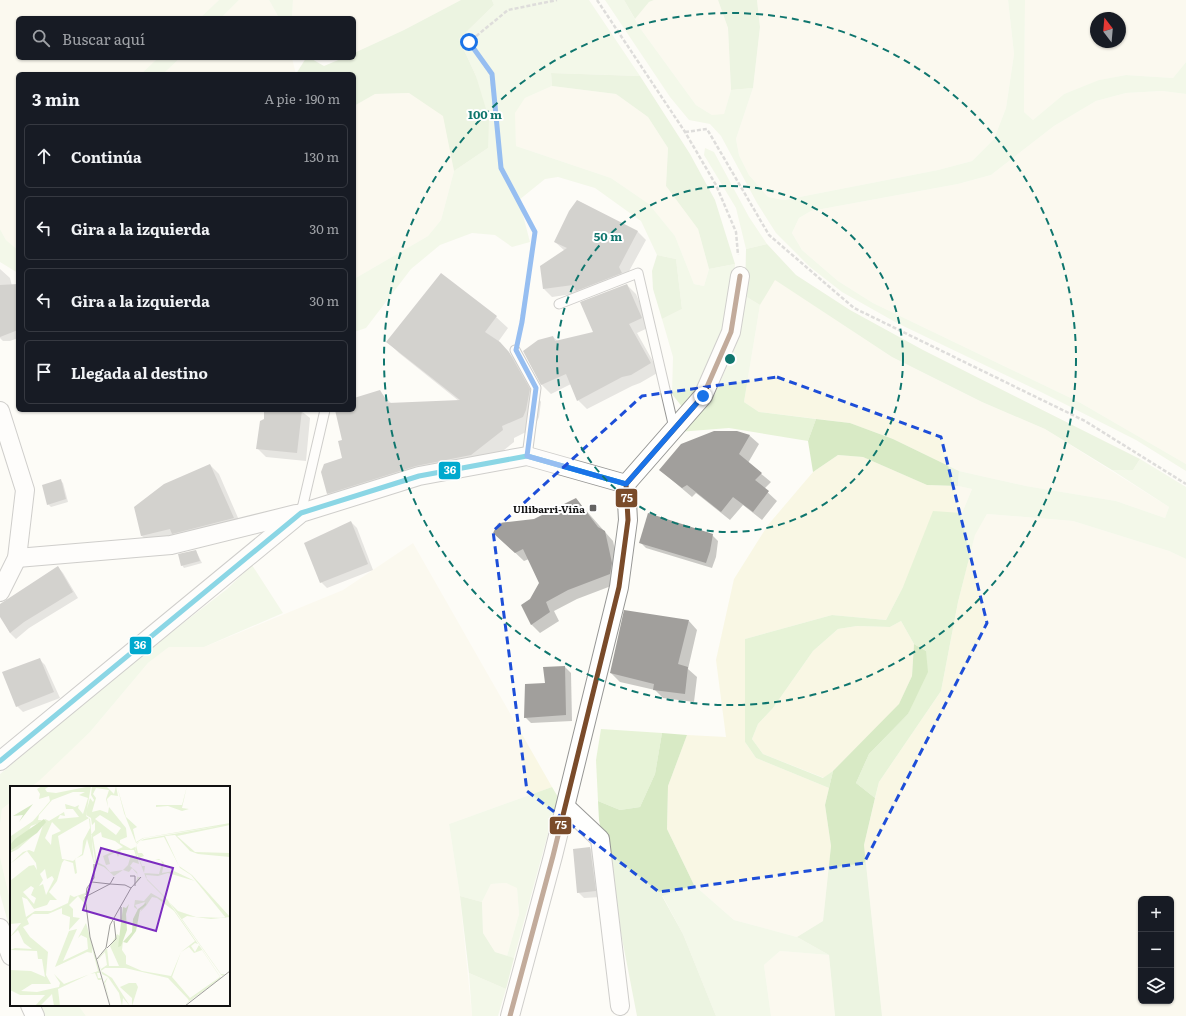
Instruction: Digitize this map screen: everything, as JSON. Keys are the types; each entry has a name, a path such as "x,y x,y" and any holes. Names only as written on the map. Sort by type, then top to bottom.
{"street":[{"path":"510,1016 566,807 619,587 628,520 626,484 703,396 731,332 740,276"},
{"path":"0,411 25,490 17,558 0,592"},
{"path":"17,558 171,545 301,513 419,476 527,456 626,484"},
{"path":"0,762 301,513"},
{"path":"566,807 600,839 620,1006"},
{"path":"522,1016 553,856"},
{"path":"0,928 10,953"},
{"path":"30,1006 35,1016"}],"lane":[{"path":"559,304 638,273 674,428"},
{"path":"516,350 536,388 527,456"},
{"path":"301,513 325,412"}],"path":[{"path":"516,350 522,322 535,232 501,168 492,74 469,42 508,10 557,0"},
{"path":"597,0 685,132 716,185 736,232 740,276"},
{"path":"685,132 707,129 768,236 854,308 1085,421 1186,484"}],"highlighted area":[{"path":"777,377 941,437 987,623 864,863 659,892 527,791 493,531 642,396"}],"shaded area":[{"path":"0,0 219,0 202,16 16,16 16,60 156,60 143,72 16,72 16,248 6,240 0,229"},
{"path":"239,0 269,0 278,16 223,16"},
{"path":"293,0 461,0 404,30 356,52 356,16 292,16"},
{"path":"654,0 718,0 728,28 731,90 724,115 712,115 696,105 640,28 635,19 649,2"},
{"path":"757,0 1008,0 1014,54 1006,108 994,139 972,161 938,170 784,200 768,197 749,175 739,155 736,139 753,88 760,27"},
{"path":"1025,0 1186,0 1186,62 1173,78 1126,75 1100,80 1064,94 1033,120 1024,112"},
{"path":"178,60 292,60 296,72 165,72"},
{"path":"552,86 616,94 648,117 668,148 666,186 698,229 709,269 704,286 694,284 675,236 649,204 611,178 516,146 514,113 525,98"},
{"path":"1162,91 1186,94 1186,464 1079,402 873,303 838,281 802,250 792,233 799,218 811,211 958,184 991,175 1054,126 1096,101 1126,93"},
{"path":"409,93 444,115 454,171 441,220 428,236 356,278 356,105 375,94"},
{"path":"774,279 892,357 982,402 1045,429 1169,507 1165,518 1116,501 1026,486 959,471 893,439 850,423 759,412 744,402 760,305"},
{"path":"838,455 863,457 927,485 958,486 972,489 962,513 903,587 886,620 832,615 745,639 745,742 756,758 829,788 825,805 831,846 823,921 797,937 734,920 694,885 667,829 668,786 687,735 726,737 716,660 734,579 768,525 813,472"},
{"path":"987,514 1073,521 1169,551 1186,559 1186,1016 882,1016 864,845 879,782 941,691 958,602 975,534"},
{"path":"413,543 552,787 449,824 460,896 472,1016 86,1016 79,1006 230,1006 230,786 32,786 90,732 148,663 169,647 204,647 343,590"},
{"path":"901,621 914,644 912,676 899,705 833,771 824,778 763,754 752,739 758,724 773,708 813,651 838,629 857,626 890,627"},
{"path":"10,803 10,900 0,857 0,826 2,809"},
{"path":"506,883 517,887 519,914 507,956 495,952 483,933 482,902 491,884"},
{"path":"780,951 829,955 835,1016 771,1016 764,965"}],"green space":[{"path":"219,0 239,0 223,16 202,16"},
{"path":"269,0 293,0 292,16 278,16"},
{"path":"461,0 492,0 494,5 459,39 476,76 489,119 488,148 454,171 443,116 409,93 375,94 356,105 356,72 297,72 305,60 314,60 324,66 338,60 356,60 356,52 404,30"},
{"path":"492,0 589,0 640,76 551,73 552,86 525,98 515,113 516,146 611,178 649,204 675,236 694,284 704,286 709,269 735,264 733,294 727,336 705,377 683,408 672,394 673,357 662,319 682,309 676,259 657,255 641,221 595,188 558,177 545,179 519,200 530,242 512,247 495,235 472,233 440,245 411,269 366,328 356,331 356,278 428,236 441,220 454,171 488,148 476,76 459,39 494,5"},
{"path":"605,0 624,0 640,28 696,105 712,115 724,114 731,90 753,88 736,139 739,155 749,175 768,197 784,200 938,170 972,161 994,139 1006,108 1014,54 1008,0 1025,0 1024,112 1033,120 1064,94 1099,80 1126,75 1173,78 1186,62 1186,94 1162,91 1126,93 1096,101 1054,126 991,175 958,184 811,211 799,218 792,233 802,250 838,281 873,303 1079,402 1186,464 1186,471 1136,440 1041,392 897,323 842,292 810,267 776,233 757,203 721,136 710,124 689,120 670,97"},
{"path":"624,0 654,0 649,2 635,19"},
{"path":"718,0 757,0 760,27 753,88 731,90 728,28"},
{"path":"156,60 178,60 165,72 143,72"},
{"path":"551,73 640,76 690,154 715,200 735,264 709,269 698,229 666,186 668,148 648,117 616,94 552,86"},
{"path":"705,148 714,152 749,217 767,244 746,249 736,208 704,155"},
{"path":"0,229 6,240 16,248 16,272 0,262"},
{"path":"767,244 796,275 850,310 923,350 1140,459 1133,470 1112,470 1045,429 982,402 892,357 775,280 760,305 745,296 746,249"},
{"path":"657,255 676,259 682,309 662,319 653,289 652,271"},
{"path":"745,296 760,305 744,402 759,412 816,419 808,441 729,428 678,432 715,394 736,345"},
{"path":"816,419 850,423 893,439 959,471 958,486 927,485 863,457 838,455 813,472 808,441"},
{"path":"1140,459 1186,487 1186,559 1169,551 1073,521 987,514 975,535 958,602 941,691 879,782 875,798 856,783 869,754 908,714 926,651 914,644 901,621 890,627 857,626 838,629 813,651 773,708 758,724 752,739 763,754 823,778 833,771 829,788 756,758 745,742 745,639 832,615 886,620 903,587 933,511 962,513 972,489 958,486 959,471 1026,486 1116,501 1165,518 1169,507 1112,470 1133,470"},
{"path":"252,565 283,613 204,647 169,647 148,663 90,732 40,780 32,786 10,786 10,803 2,809 0,826 0,774 146,652 227,589"},
{"path":"914,644 926,651 928,672 908,714 869,754 856,783 875,798 864,845 882,1016 835,1016 829,955 797,937 823,921 831,846 825,805 833,771 899,704 912,676"},
{"path":"601,729 662,733 655,774 640,807 620,810 598,801 596,760"},
{"path":"662,733 687,735 668,786 667,829 694,885 662,896 683,934 716,1016 637,1016 599,820 598,801 620,810 640,807 655,774"},
{"path":"552,787 558,797 514,958 507,956 519,914 517,888 506,883 491,884 482,902 460,896 449,824"},
{"path":"0,857 10,900 10,929 0,894"},
{"path":"694,885 734,920 797,937 829,955 780,951 764,965 771,1016 716,1016 683,934 662,895"},
{"path":"460,896 482,902 483,933 495,952 514,958 506,989 469,973"},
{"path":"469,973 506,989 498,1016 472,1016"},
{"path":"38,1006 79,1006 86,1016 43,1016"}],"building":[{"path":"577,200 638,231 619,267 622,273 576,291 573,285 543,289 540,266 567,248 554,242 569,211"},
{"path":"441,273 497,316 485,332 500,342 509,352 530,389 526,410 523,417 502,426 503,430 471,455 416,466 327,494 321,472 324,464 342,458 338,441 342,440 335,412 356,412 356,397 380,390 388,403 460,400 386,342"},
{"path":"16,284 16,331 0,337 0,285"},
{"path":"627,284 642,318 629,324 651,363 631,375 622,377 577,401 566,374 541,385 523,351 538,340 553,336 555,341 593,332 580,302"},
{"path":"264,412 302,412 297,453 256,449 260,421 264,419"},
{"path":"714,431 737,431 750,435 739,454 762,473 755,480 769,491 753,512 733,497 721,512 687,485 682,488 659,470 681,444"},
{"path":"210,464 234,518 172,534 170,529 141,536 134,507 164,484"},
{"path":"61,479 66,499 47,505 42,485"},
{"path":"576,498 598,527 605,531 612,563 610,574 568,590 546,602 550,612 531,625 521,605 530,599 539,583 523,549 515,553 493,533 498,523 534,519"},
{"path":"648,513 713,534 706,563 639,543"},
{"path":"351,521 368,564 320,583 304,543"},
{"path":"196,550 200,561 181,566 178,554"},
{"path":"58,566 73,592 24,622 10,633 0,617 0,604"},
{"path":"624,610 689,620 678,664 688,667 685,694 653,690 654,684 610,673"},
{"path":"40,658 54,692 16,707 2,672"},
{"path":"565,666 566,715 524,718 525,684 545,683 543,667"},
{"path":"590,847 596,891 577,893 573,849"}],"transit line":[{"name":"75","path":"510,1016 553,856 619,587 628,520 626,484 703,396 731,332 740,276"},
{"name":"36","path":"0,761 301,513 419,476 527,456 626,484"}],"place":[{"name":"Ullibarri-Viña","path":"593,508"}],"route":[{"path":"469,42 492,74 501,168 535,232 522,322 516,350 536,388 527,456 626,484 703,396"}]}
